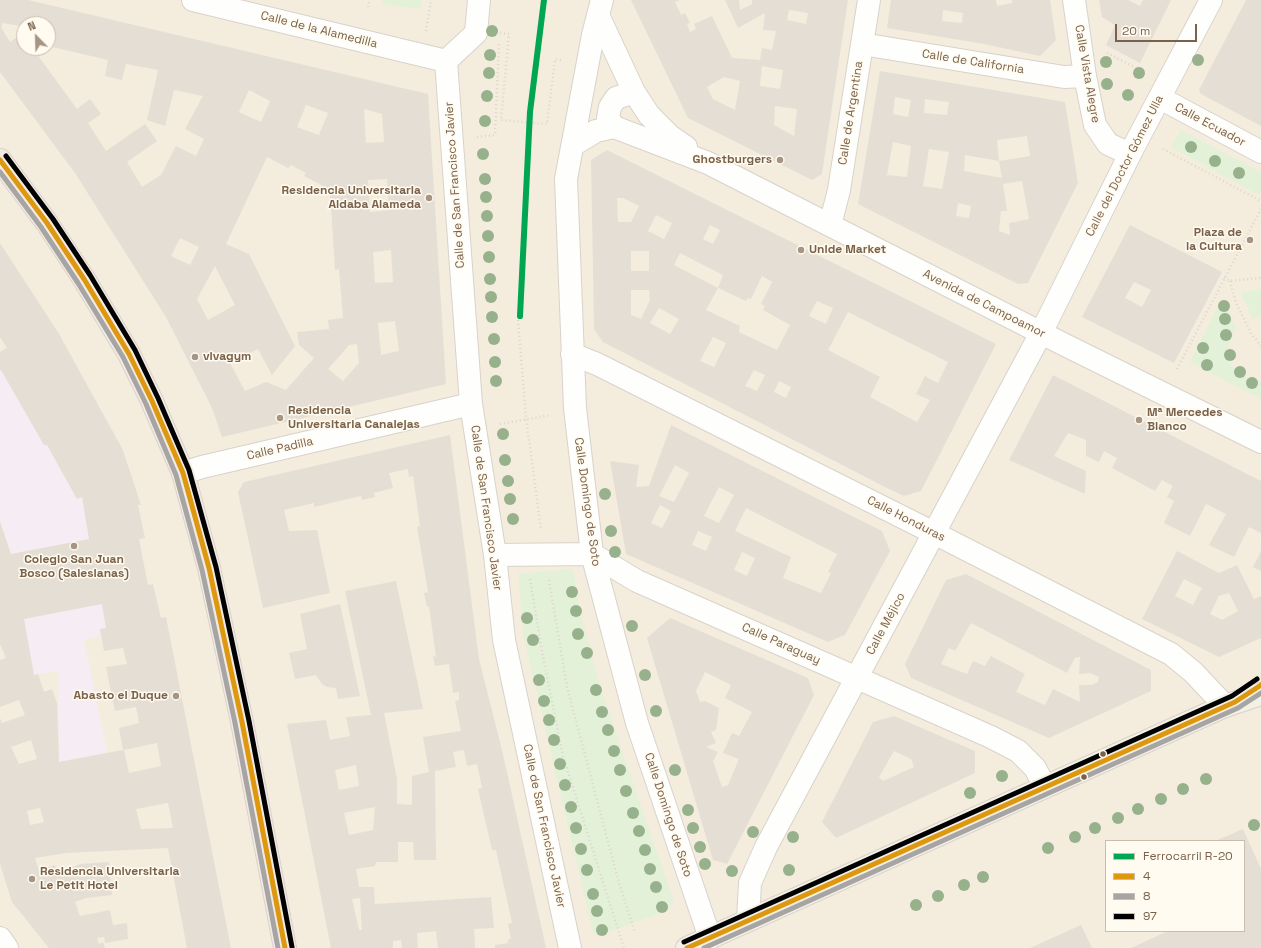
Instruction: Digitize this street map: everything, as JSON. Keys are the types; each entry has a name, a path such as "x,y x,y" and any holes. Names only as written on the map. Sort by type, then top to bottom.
{"highway":[{"path":"0,160 47,223 84,279 129,354 152,401 183,474 209,568 242,722 285,948"}],"main road":[{"path":"1230,704 1261,685"},
{"path":"687,948 1230,704 1261,694"}],"street":[{"name":"Calle de la Alamedilla","path":"193,0 446,61"},
{"path":"446,61 476,33 479,0"},
{"name":"Calle de Argentina","path":"830,225 839,190 869,0"},
{"name":"Calle Vista Alegre","path":"1074,0 1094,125 1108,144 1130,154"},
{"name":"Calle del Doctor Gómez Ulla","path":"1041,333 1130,154 1211,0"},
{"name":"Avenida de Campoamor","path":"600,8 634,92 649,115 670,136 708,163"},
{"name":"Calle Domingo de Soto","path":"600,8 566,179 575,408 592,554 637,723 710,938"},
{"name":"Calle de California","path":"862,44 1064,77 1085,76"},
{"name":"Calle de San Francisco Javier","path":"446,61 471,404 495,555 504,640 570,948"},
{"path":"573,145 596,131 614,128 608,118 610,107 616,98 634,92"},
{"name":"Calle Ecuador","path":"1160,98 1261,152"},
{"name":"Avenida de Campoamor","path":"614,128 708,163 1041,333 1261,442"},
{"name":"Calle Méjico","path":"748,920 750,883 766,847 1041,333"},
{"name":"Calle Honduras","path":"572,354 604,368 934,533 1171,654 1230,704"},
{"name":"Calle Padilla","path":"183,474 202,467 471,404"},
{"path":"495,555 592,554"},
{"name":"Calle Paraguay","path":"592,554 637,582 991,737 1018,751 1035,768 1045,787"},
{"path":"0,938 7,948"}],"path":[{"path":"368,7 370,0"},
{"path":"426,35 431,0"},
{"path":"476,137 495,136 499,33 509,34 501,120 547,124 555,59 561,60 561,68"},
{"path":"1102,50 1144,72"},
{"path":"1163,150 1261,201"},
{"path":"1177,369 1261,209"},
{"path":"1224,278 1230,281 1261,278"},
{"path":"1230,281 1236,302 1250,333 1261,346"},
{"path":"518,320 526,418 542,533"},
{"path":"500,424 546,415"},
{"path":"526,555 541,646 564,756 624,948"},
{"path":"548,573 567,687 619,884 635,932"}],"shaded area":[{"path":"0,0 1261,0 1261,948 0,948"},
{"name":"Colegio San Juan Bosco (Salesianas)","path":"59,334 123,450 141,505 138,506 139,539 148,585 153,584 161,618 100,629 101,636 84,640 107,752 59,762 58,671 34,675 11,554 0,521 0,371"}],"green space":[{"path":"383,0 421,0 420,9 382,4"},
{"path":"1181,130 1261,172 1261,191 1259,195 1171,147"},
{"path":"1261,289 1261,317 1252,318 1241,292"},
{"path":"1222,298 1236,329 1228,346 1228,362 1241,375 1261,382 1261,399 1190,362"},
{"path":"573,569 580,612 600,687 674,902 668,910 598,936 593,932 524,638 518,574"}],"building":[{"path":"0,0 28,0 428,94 446,384 222,437 212,408 166,317 75,173 0,72","holes":["16,16 56,16 56,48 108,60 105,76 122,80 126,64 158,70 147,120 165,126 174,90 203,96 185,129 204,139 196,156 176,146 161,175 142,187 127,162 157,141 145,124 106,151 88,123 101,114 90,99 77,109 40,56 16,56 16,38 10,42 1,27 3,23 16,25","249,90 270,101 261,122 239,112","306,105 328,113 319,135 297,127","364,109 382,114 384,142 366,143","267,157 288,168 291,165 306,173 304,176 329,189 337,187 334,192 330,192 335,270 339,269 343,318 328,320 329,329 297,332 299,345 314,358 286,390 266,382 245,391 230,363 258,349 272,375 295,346 249,254 226,244","387,179 389,210 370,212 368,180","180,238 199,247 190,265 171,256","391,250 393,282 375,283 373,252","215,266 235,305 208,320 197,299","395,321 399,351 381,355 378,323","357,344 359,363 343,381 328,369 349,345"]},
{"path":"631,0 680,0 675,2 681,15 685,13 690,23 687,24 690,32 696,29 694,24 712,16 732,58 760,60 762,48 772,50 776,31 763,30 765,13 738,28 725,0 739,0 740,10 752,4 752,0 848,0 822,174 812,180 688,118","holes":["789,10 808,13 806,24 787,20","762,66 783,70 780,89 760,86","724,77 740,81 735,110 713,99 707,87","775,106 797,109 794,136 774,125"]},
{"path":"891,0 996,0 997,6 1012,3 1012,0 1050,0 1056,40 1040,56 984,44 887,28","holes":["943,10 963,13 962,23 942,21"]},
{"path":"1099,0 1128,0 1140,6 1143,0 1171,0 1140,63 1106,45 1115,25 1102,17"},
{"path":"1246,0 1261,0 1261,126 1201,94 1199,90"},
{"path":"880,71 1065,102 1078,183 1028,283 1018,284 858,204","holes":["895,97 911,100 908,117 893,114","925,99 949,102 947,115 924,113","1027,136 1030,156 999,161 997,140","893,142 911,146 907,177 887,175","929,149 949,152 942,189 923,186","965,155 999,161 1002,178 964,171","1022,181 1029,219 1009,223 1010,235 999,231 1001,211 1007,211 1003,184","958,203 971,206 969,218 956,216"]},
{"path":"607,150 996,344 921,491 904,496 603,342 594,329 591,160","holes":["617,198 623,198 639,206 631,222 618,222","656,215 672,223 664,239 648,231","710,225 720,230 713,244 703,239","631,251 649,251 649,271 631,271","680,253 723,275 718,288 674,265","762,276 772,282 761,304 765,306 763,310 790,325 777,350 739,332 740,326 706,310 718,288 746,301 747,298 751,299","631,290 649,290 650,300 641,319 631,315","817,301 833,308 826,324 809,316","659,308 679,319 670,334 650,323","848,312 948,362 938,383 925,376 916,394 930,400 917,422 870,397 880,377 828,350","713,337 726,343 714,367 700,361","754,370 765,375 757,391 745,386","779,381 791,387 786,398 774,392"]},
{"path":"1130,225 1222,272 1174,363 1082,317","holes":["1134,282 1151,290 1142,307 1125,298"]},
{"path":"0,243 59,334 123,450 141,505 138,505 145,538 139,539 148,585 153,584 161,618 166,617 231,948 187,948 168,848 66,853 35,858 39,871 55,865 57,873 80,864 109,862 112,895 86,898 75,902 80,916 110,910 113,925 127,923 128,939 105,943 104,937 97,938 99,944 103,942 105,948 49,948 12,902 0,864 0,718 2,723 25,715 19,700 0,707 0,660 6,658 0,644 0,522 11,554 89,539 82,497 77,499 47,445 44,445 1,370 0,371 0,352 7,348 0,337","holes":["102,604 106,628 100,629 104,651 123,648 127,664 106,667 115,711 136,707 139,723 119,728 123,750 59,762 57,703 52,689 44,692 38,674 34,675 24,619","31,740 37,759 19,764 11,747","157,743 161,766 129,773 124,750","168,803 173,828 141,829 136,809","40,808 44,822 30,825 27,811"]},
{"path":"1053,375 1261,481 1261,533 1249,527 1234,557 1209,545 1226,514 1206,504 1190,536 1164,523 1174,501 1167,497 1173,486 1162,480 1155,491 1112,468 1117,458 1104,451 1099,462 1086,456 1086,440 1068,433 1054,456 1086,471 1085,494 1009,460"},
{"path":"671,425 882,531 890,551 845,635 828,642 626,554 610,461 639,465 636,487 649,486","holes":["675,465 689,473 674,502 659,496","719,487 734,495 719,523 704,516","660,505 671,511 662,528 651,523","746,508 837,554 828,572 831,573 821,593 783,578 791,557 735,531","698,531 712,537 706,551 692,545","742,552 755,558 747,576 734,570"]},
{"path":"450,435 479,659 502,750 546,948 495,948 495,945 508,943 508,939 511,939 508,924 512,923 496,850 492,850 478,789 482,788 477,764 467,766 464,750 453,752 456,767 435,771 436,860 414,860 413,842 398,842 398,862 376,862 375,866 356,869 359,887 374,887 375,904 491,897 494,928 474,929 475,948 438,948 436,931 417,933 418,948 402,948 401,940 393,941 393,948 331,948 287,724 326,720 330,740 350,736 346,717 371,715 345,591 396,581 423,709 384,713 397,779 397,804 412,805 412,776 429,772 423,737 461,731 455,701 459,700 459,692 453,693 449,664 435,666 433,656 436,657 429,606 427,607 424,593 428,592 417,527 420,526 413,476 409,477 408,469 389,473 393,488 374,493 375,497 362,500 361,496 314,507 314,503 284,510 289,531 317,530 330,593 263,608 238,492 244,482","holes":["356,765 359,786 339,790 335,770","375,807 373,830 349,835 344,813","360,898 362,930 359,930 352,899"]},
{"path":"1177,551 1219,573 1237,565 1254,599 1261,596 1261,638 1219,657 1142,619","holes":["1184,579 1202,588 1193,605 1175,596","1229,593 1238,611 1222,620 1210,614 1219,596"]},
{"path":"1261,551 1261,571 1253,567"},
{"path":"966,574 1151,670 1151,691 1049,738 911,678 905,664 946,580","holes":["971,623 1067,673 1075,658 1080,657 1079,674 1090,673 1099,677 1098,682 1091,685 1079,685 1080,702 1053,689 1045,705 1016,692 1025,674 991,656 985,666 973,661 967,674 941,664 949,648 955,651"]},
{"path":"340,604 360,696 338,699 336,688 327,687 322,684 316,675 295,679 289,653 307,649 300,614"},
{"path":"670,618 808,678 814,695 727,864 713,860 647,638","holes":["705,672 731,685 725,698 752,712 739,736 732,733 723,753 739,759 728,785 722,787 713,761 718,752 706,747 716,743 711,732 716,730 719,708 705,701 700,702 696,691"]},
{"path":"894,716 975,751 975,773 836,838 822,822 873,722","holes":["894,751 911,759 914,767 883,781 879,777"]},
{"path":"1243,829 1261,869 1261,948 1131,948 1166,932 1245,932 1245,840 1217,840"},
{"path":"1081,925 1092,948 1030,948"}],"rail line":[{"name":"R-20","path":"520,316 530,112 544,0"}],"transit line":[{"name":"97","path":"6,156 53,219 90,275 135,350 158,398 189,470 216,567 249,721 292,947"},
{"name":"4","path":"0,160 47,223 84,279 129,354 152,401 183,473 209,568 242,722 285,948"},
{"name":"8","path":"0,172 41,227 78,283 123,357 146,404 176,475 202,570 235,723 278,948"},
{"name":"97","path":"684,942 1232,696 1257,679"},
{"name":"4","path":"687,948 1235,702 1261,685"},
{"name":"8","path":"704,948 1238,708 1261,693"}],"place":[{"name":"Ghostburgers","path":"780,160"},
{"name":"Residencia Universitaria Aldaba Alameda","path":"429,198"},
{"name":"Plaza de la Cultura","path":"1250,240"},
{"name":"Unide Market","path":"801,250"},
{"name":"vivagym","path":"195,357"},
{"name":"Residencia Universitaria Canalejas","path":"280,418"},
{"name":"Mª Mercedes Blanco","path":"1139,420"},
{"name":"Colegio San Juan Bosco (Salesianas)","path":"74,546"},
{"name":"Abasto el Duque","path":"176,696"},
{"name":"Residencia Universitaria Le Petit Hotel","path":"32,879"}]}
